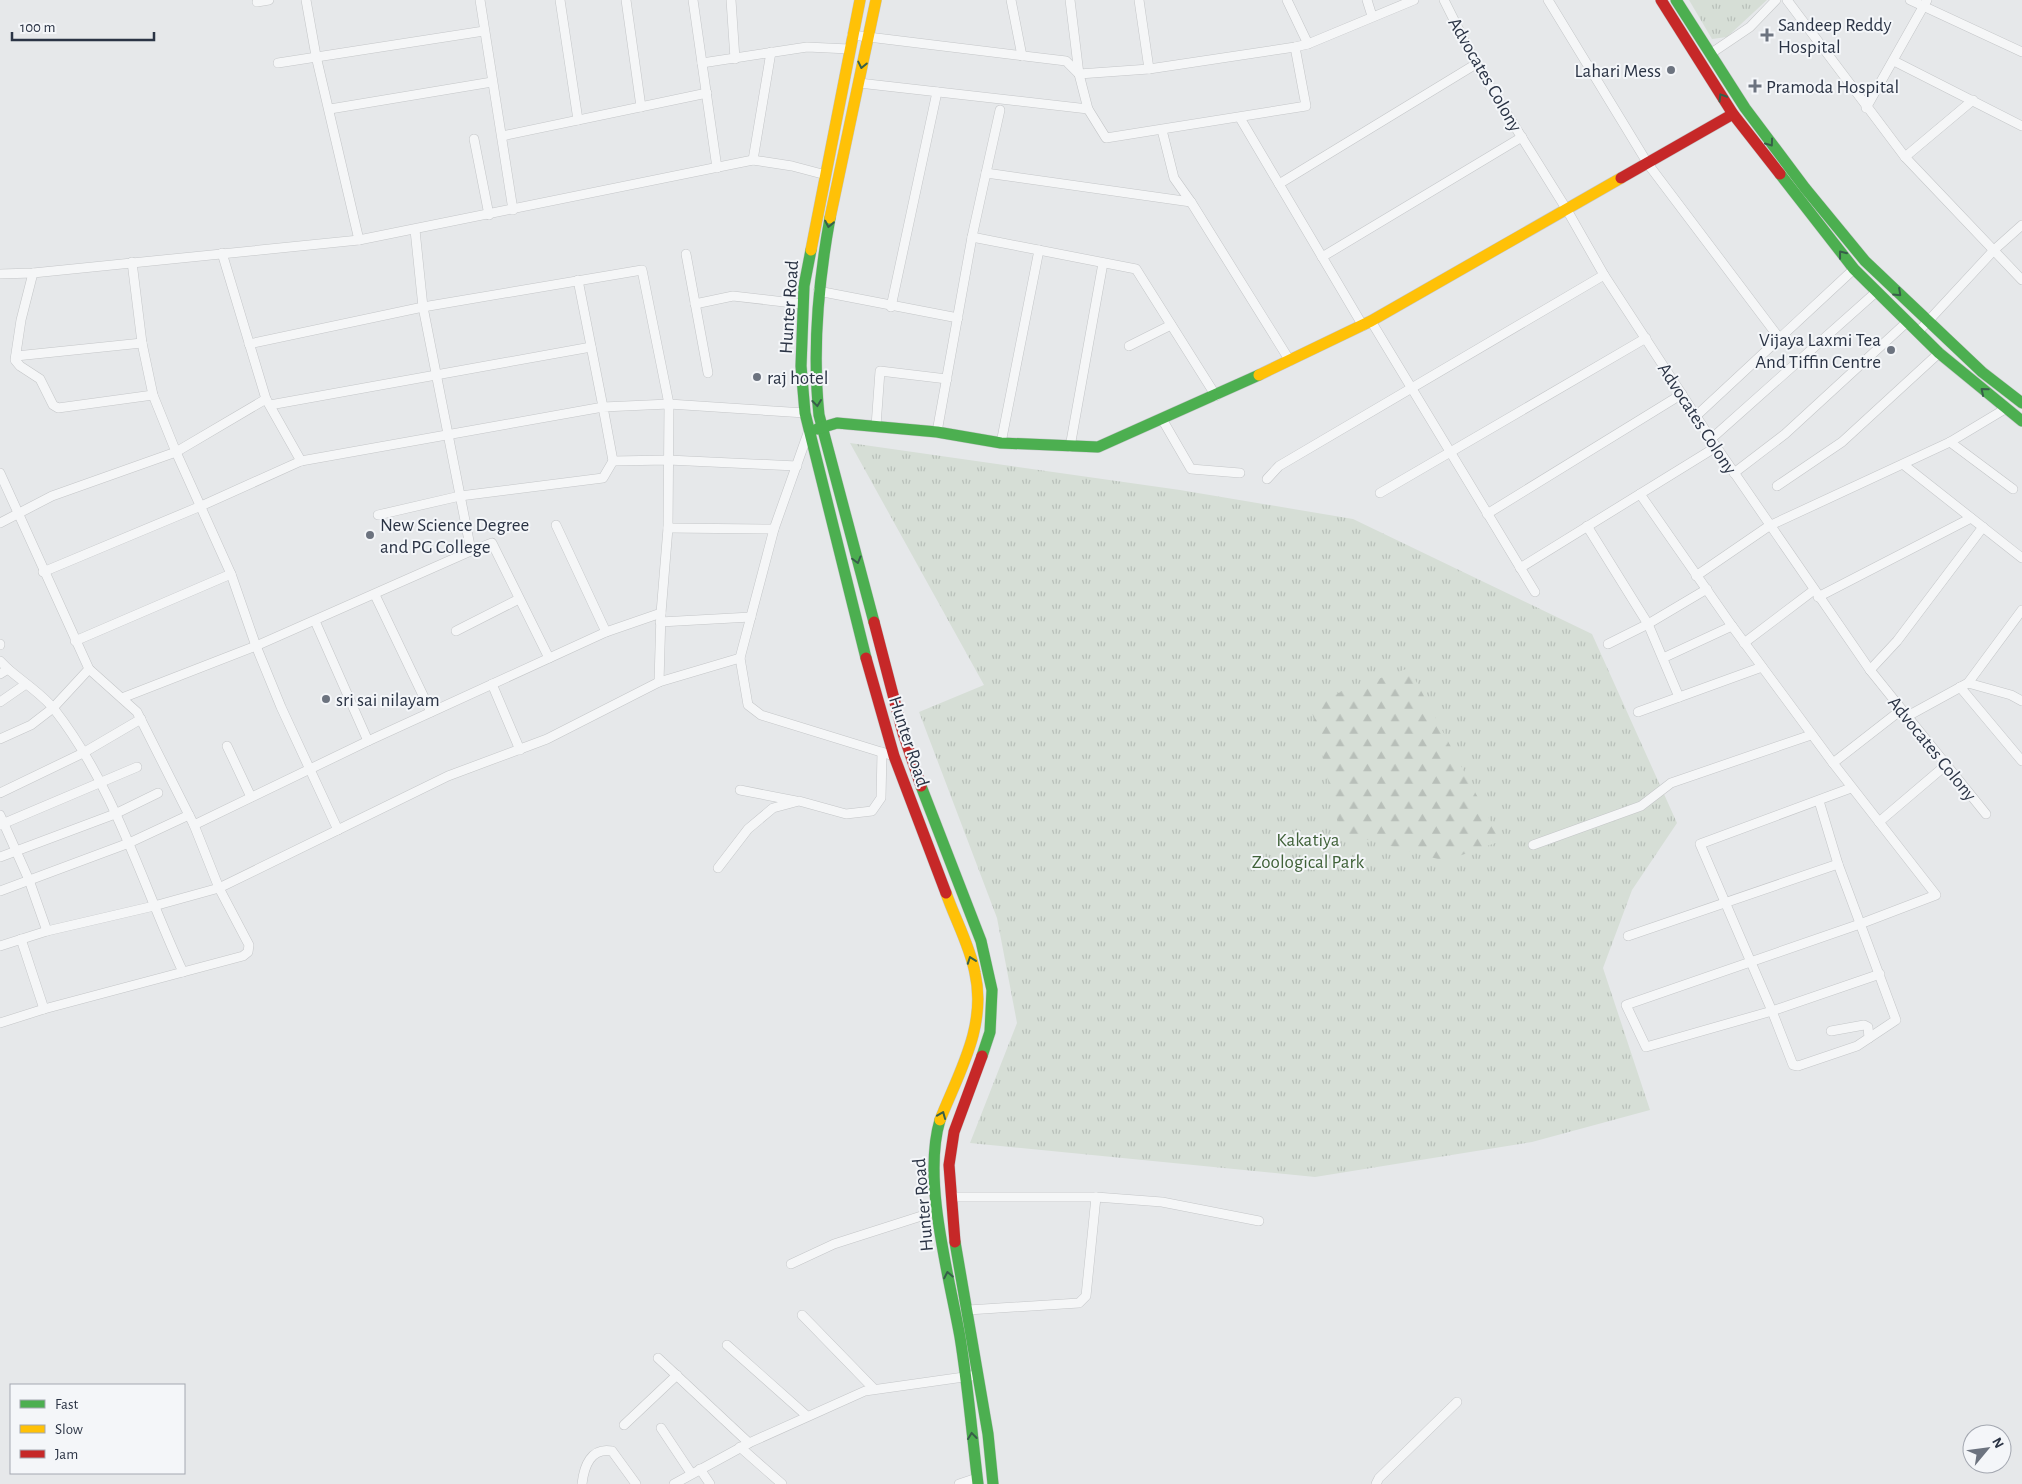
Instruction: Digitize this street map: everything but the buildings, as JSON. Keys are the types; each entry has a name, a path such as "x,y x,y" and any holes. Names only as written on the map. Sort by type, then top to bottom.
{"main road":[{"name":"Hunter Road","path":"860,0 807,266 802,304 801,366 808,433 866,658 894,756 975,971 979,1005 974,1037 938,1131 934,1155 937,1211 965,1377 977,1481"},
{"name":"Hunter Road","path":"876,0 841,165 818,291 814,351 816,396 822,426 903,733 981,942 992,990 990,1032 954,1132 949,1165 958,1265 968,1310 988,1434 993,1484"},
{"path":"1661,0 1732,114 1854,269 1876,293 1939,353 2022,421"},
{"path":"1676,0 1750,116 1865,261 1982,372 2022,403"},
{"path":"808,433 822,426 837,423 937,432 1001,443 1098,447 1216,396 1367,324 1732,114"},
{"path":"827,169 841,165"},
{"path":"918,820 932,814"}],"street":[{"path":"257,2 269,0"},
{"path":"306,0 316,56 360,240"},
{"path":"480,0 513,210"},
{"path":"560,0 578,120"},
{"path":"626,0 641,107"},
{"path":"693,0 717,168"},
{"path":"732,0 734,59"},
{"path":"1011,0 1022,56"},
{"path":"1070,0 1079,74 1088,109 1106,138 1306,106 1295,47"},
{"path":"1139,0 1149,69"},
{"path":"1287,0 1308,44"},
{"path":"1367,0 1372,16"},
{"path":"852,35 1066,61 1079,74 1149,69 1295,47 1308,44 1414,0"},
{"name":"Advocates Colony","path":"1444,0 1476,64 1568,210 1604,275 1769,526 1870,670 1986,814"},
{"path":"1548,0 1648,164 1780,339"},
{"path":"1710,54 1750,27 1776,0"},
{"path":"1787,0 1866,108 1906,157 2022,280"},
{"path":"1910,0 1926,4 2022,52"},
{"path":"1866,108 1926,4"},
{"path":"278,63 484,31"},
{"path":"702,63 807,48 849,49"},
{"path":"753,160 771,52"},
{"path":"1894,61 2022,126"},
{"path":"1280,184 1476,64"},
{"path":"330,109 492,82"},
{"path":"859,83 1088,109"},
{"path":"891,307 937,92"},
{"path":"502,136 706,93"},
{"path":"1906,157 1972,100"},
{"path":"937,432 972,237 1000,110"},
{"path":"1240,118 1322,257 1411,387 1535,592"},
{"path":"1162,130 1174,178 1290,360"},
{"path":"1322,257 1522,137"},
{"path":"474,139 490,215"},
{"path":"0,274 33,273 360,240 753,160 827,169"},
{"path":"986,173 1191,202"},
{"path":"1918,332 1994,250 2022,225"},
{"path":"415,230 424,307 471,551"},
{"path":"972,237 1136,269 1216,396"},
{"path":"1001,443 1039,250"},
{"path":"222,253 268,402 301,461"},
{"path":"686,254 708,373"},
{"path":"132,262 142,344 153,395 176,452 231,574 256,646 281,707 311,768 338,830"},
{"path":"1070,447 1103,263"},
{"path":"1696,416 1854,269"},
{"path":"249,344 424,307 642,270 669,404 668,528 660,618 659,682"},
{"path":"33,273 21,320 16,356 17,364 40,379 51,402 58,408 153,395"},
{"path":"1267,479 1278,466 1604,275"},
{"path":"378,515 460,496 603,478 613,461 578,280"},
{"path":"818,291 891,307 958,318"},
{"path":"1520,568 1640,494 1714,443 1876,293"},
{"path":"695,304 733,296 802,304"},
{"path":"1734,473 1785,434 1907,322"},
{"path":"1129,346 1171,325"},
{"path":"1380,493 1646,338"},
{"path":"16,356 142,344"},
{"path":"0,523 52,496 176,452 268,402 591,347"},
{"path":"1777,486 1842,442 1939,353"},
{"path":"876,426 880,371 947,379"},
{"path":"1487,514 1682,394"},
{"path":"43,572 201,506 301,461 603,407 669,404 805,413"},
{"path":"1696,576 1769,526 1904,465 1950,442 2005,409"},
{"path":"1162,419 1191,469 1240,473"},
{"path":"808,433 774,529 740,658 748,705 761,715 894,756"},
{"path":"1950,442 2013,489"},
{"path":"613,461 668,460 797,466"},
{"path":"1904,465 2022,558"},
{"path":"0,474 89,670 137,712 194,825 219,888 249,945 248,952 243,956 44,1009 0,1023"},
{"path":"1640,494 1696,576 1832,763 1936,895 1860,924 1626,1005 1646,1047 1772,1011 1880,974"},
{"path":"1744,643 1816,593 1971,518"},
{"path":"556,524 606,632"},
{"path":"1587,526 1648,624 1679,697"},
{"path":"1870,670 1897,641 1983,527"},
{"path":"668,528 774,529"},
{"path":"122,698 256,646 492,542 549,658"},
{"path":"75,641 231,574"},
{"path":"1608,644 1648,624 1707,589"},
{"path":"375,595 431,712"},
{"path":"456,631 520,599"},
{"path":"1832,763 1904,713 1964,685 2022,610"},
{"path":"194,825 368,741 606,632 660,618 751,617"},
{"path":"315,621 368,741"},
{"path":"1663,658 1732,626"},
{"path":"0,946 47,931 154,906 219,888 448,776 520,750 659,682 740,658"},
{"path":"0,661 4,671 26,684 53,708 83,753 101,784 129,843 183,972"},
{"path":"1638,712 1762,667"},
{"path":"0,739 31,725 53,708 89,670"},
{"path":"0,702 26,684"},
{"path":"492,684 520,750"},
{"path":"1964,685 2010,695 2022,701"},
{"path":"1964,685 2022,761"},
{"path":"0,793 83,753 141,719"},
{"path":"1532,845 1641,806 1670,782 1811,734"},
{"path":"227,746 251,797"},
{"path":"740,790 799,801 846,814 872,811 881,798 882,752"},
{"path":"1879,822 1946,765"},
{"path":"47,931 29,880 1,821 101,784 137,767"},
{"path":"1818,801 1838,864 1896,1020 1856,1046 1795,1067 1700,844 1851,788"},
{"path":"0,856 115,814 158,794"},
{"path":"718,868 748,829 773,808 799,801"},
{"path":"0,890 129,843 189,815"},
{"path":"1628,936 1838,864"},
{"path":"21,939 44,1009"},
{"path":"1831,1031 1864,1025 1868,1027 1869,1038"},
{"path":"951,1197 1096,1197 1162,1202 1259,1221"},
{"path":"968,1310 1080,1304 1086,1296 1096,1197"},
{"path":"791,1264 834,1244 937,1211"},
{"path":"802,1314 874,1389"},
{"path":"727,1345 808,1416"},
{"path":"658,1358 677,1375 782,1484"},
{"path":"624,1425 677,1375"},
{"path":"674,1484 745,1445 865,1391 978,1375"},
{"path":"1376,1484 1457,1402"},
{"path":"661,1428 691,1473"},
{"path":"582,1484 584,1470 593,1454 602,1449 612,1451 636,1484"},
{"path":"700,1469 710,1484"},
{"path":"959,1484 977,1481"}],"green space":[{"path":"1689,0 1767,0 1727,37 1712,39"},
{"name":"Kakatiya Zoological Park","path":"850,443 1180,490 1353,519 1592,634 1677,823 1632,890 1603,968 1650,1110 1532,1142 1315,1177 970,1143 1017,1023 997,918 919,712 984,685"},
{"path":"1409,668 1501,841 1445,861 1340,832 1310,703"}],"traffic: fast":[{"path":"1676,0 1745,108 1805,188 1865,261 1982,372 2022,403"},
{"path":"1780,174 1854,269 1939,353 2022,421"},
{"path":"830,218 817,316 816,365 819,415 874,622"},
{"path":"811,250 804,286 801,366 805,413 866,658"},
{"path":"817,429 837,423 937,432 1001,443 1098,447 1259,375"},
{"path":"921,786 981,941 992,990 990,1032 982,1056"},
{"path":"940,1120 935,1144 934,1170 939,1228 963,1355 978,1484"},
{"path":"955,1242 988,1434 993,1484"}],"traffic: slow":[{"path":"811,250 860,0"},
{"path":"830,218 876,0"},
{"path":"1259,375 1371,321 1621,178"},
{"path":"940,1120 969,1048 977,1012 978,993 973,963 946,893"}],"traffic: jam":[{"path":"1661,0 1733,114 1780,174"},
{"path":"1621,178 1733,114"},
{"path":"874,622 903,733 921,786"},
{"path":"866,658 894,756 946,893"},
{"path":"955,1242 949,1165 954,1132 982,1056"}],"place":[{"name":"Sandeep Reddy Hospital","path":"1767,35"},
{"name":"Lahari Mess","path":"1671,70"},
{"name":"Pramoda Hospital","path":"1755,86"},
{"name":"Vijaya Laxmi Tea And Tiffin Centre","path":"1891,350"},
{"name":"raj hotel","path":"757,377"},
{"name":"New Science Degree and PG College","path":"370,535"},
{"name":"sri sai nilayam","path":"326,699"}]}
